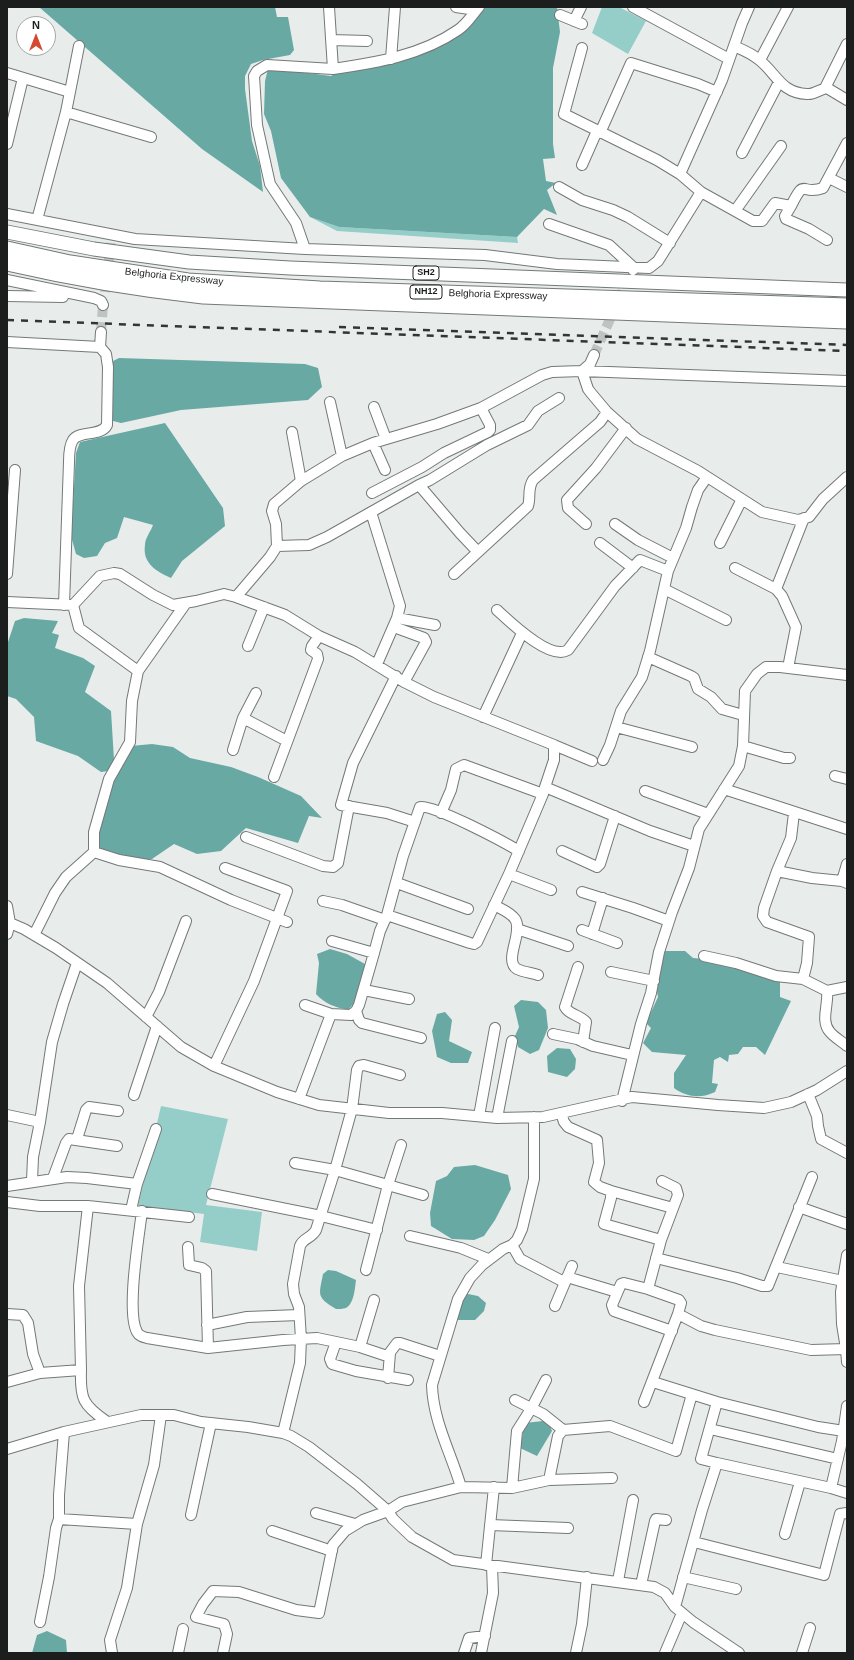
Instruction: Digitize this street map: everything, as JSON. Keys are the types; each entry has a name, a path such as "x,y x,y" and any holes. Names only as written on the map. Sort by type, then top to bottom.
{"highway":[{"name":"Belghoria Expressway","path":"7,250 70,263 188,281 320,289 847,306"},
{"name":"Belghoria Expressway","path":"7,263 95,282 203,296 847,321"}],"main road":[{"name":"SH2","path":"7,232 94,249 189,262 290,268 847,290"}],"street":[{"path":"329,7 333,69"},
{"path":"391,59 395,7"},
{"path":"456,7 477,8"},
{"path":"560,16 578,22 581,7"},
{"path":"633,7 729,60"},
{"path":"650,17 654,7"},
{"path":"680,174 717,92 749,7"},
{"path":"760,60 788,7"},
{"path":"305,249 296,223 270,184 257,125 254,86 254,76 256,71 267,65 333,69 391,59 434,44 459,30 468,22 477,8"},
{"path":"331,40 367,41"},
{"path":"825,88 847,44"},
{"path":"37,220 66,112 79,46"},
{"path":"734,46 748,52 760,60 779,82 789,89 807,94 825,88 830,89 847,100"},
{"path":"582,48 564,114 657,160 680,174 701,192 753,221 762,221 775,203 791,206"},
{"path":"582,165 631,63 698,84 717,92"},
{"path":"7,73 70,92"},
{"path":"7,144 10,115 23,78"},
{"path":"742,153 779,82"},
{"path":"66,112 151,137"},
{"path":"827,240 809,229 786,219 785,216 799,189 816,190 823,188 847,143"},
{"path":"735,211 781,146"},
{"path":"829,178 847,187"},
{"path":"559,187 582,200 614,210 670,242"},
{"path":"7,214 112,239 305,249 485,255 557,264 632,270 649,268 654,265 701,192"},
{"path":"549,224 609,245 632,270"},
{"path":"7,280 99,299 103,306 105,292"},
{"path":"7,296 88,297"},
{"path":"101,332 100,347 106,354 108,367 108,421 102,431 73,439 71,445 67,493 68,605 79,628 138,672"},
{"path":"7,342 100,347"},
{"path":"582,371 590,364 594,356"},
{"path":"582,371 588,389 607,412 637,439 707,477 762,512 798,520 809,517 823,499 847,477"},
{"path":"236,597 270,557 277,546 276,524 272,511 274,504 301,481 342,456 373,443 482,408 542,375 552,372 582,371 847,381"},
{"path":"277,546 309,544 327,537 430,480 487,445 528,425 538,412 559,398"},
{"path":"330,402 342,456"},
{"path":"374,407 386,439"},
{"path":"372,493 422,467 444,453 488,432 490,430 490,425 482,408"},
{"path":"454,574 528,506 530,498 529,487 533,480 600,422 607,412"},
{"path":"586,524 568,508 567,500 596,468 626,428"},
{"path":"292,432 301,481"},
{"path":"373,443 385,470"},
{"path":"422,467 430,480"},
{"path":"7,574 15,470"},
{"path":"603,760 610,745 621,711 642,677 668,571 686,528 698,490 707,477"},
{"path":"419,485 478,552"},
{"path":"720,543 742,499"},
{"path":"371,512 400,603 396,622 377,664"},
{"path":"776,589 804,518"},
{"path":"615,524 638,540 673,558"},
{"path":"600,543 633,568"},
{"path":"497,610 522,633 553,652 564,653 568,650 615,586 640,560 668,571"},
{"path":"735,568 776,589 782,596 796,627 788,668"},
{"path":"8,605 68,605 100,576 114,573 120,574 153,595 173,604 186,603 224,594 236,597 285,615 319,636 355,652 434,697 592,761"},
{"path":"664,589 726,620"},
{"path":"34,935 54,892 66,877 94,852 94,832 109,780 130,742 132,701 138,672 186,603"},
{"path":"248,646 264,607"},
{"path":"396,622 435,625"},
{"path":"396,622 424,638 426,642 400,679 354,763 341,805 387,813 415,822"},
{"path":"483,717 522,633"},
{"path":"274,776 318,659 318,656 311,650 319,636"},
{"path":"648,657 691,676 694,678 698,689 711,697 718,706 743,715"},
{"path":"622,1101 632,1056 652,993 659,952 689,868 699,829 739,766 746,691 757,674 766,667 847,675"},
{"path":"233,750 243,718 256,693"},
{"path":"243,718 287,740"},
{"path":"616,727 692,747"},
{"path":"323,901 386,917 474,944 477,942 509,874 544,791 554,760 554,745"},
{"path":"742,746 784,758 790,758"},
{"path":"441,812 450,790 456,769 464,765 615,816 694,846"},
{"path":"835,776 847,779"},
{"path":"724,789 847,829"},
{"path":"645,790 708,814"},
{"path":"246,838 323,866 333,867 338,863 349,806"},
{"path":"305,1005 331,1014 352,1015 356,1011 364,990 380,931 397,883 403,856 420,807 425,806 441,812 519,851"},
{"path":"794,812 791,838 777,871 764,908 763,916 767,922 809,937 809,948 803,978"},
{"path":"562,851 597,868 600,864 615,816"},
{"path":"94,852 119,860 160,867 231,900 287,922"},
{"path":"777,871 812,878 844,882 847,864"},
{"path":"214,1066 254,982 286,891 224,868"},
{"path":"509,874 551,890"},
{"path":"397,883 468,909"},
{"path":"582,892 669,921"},
{"path":"592,934 603,898"},
{"path":"494,905 512,915 516,920 518,929 512,958 516,968 538,975"},
{"path":"7,906 7,934"},
{"path":"146,1017 168,972 186,921"},
{"path":"8,923 34,935 107,983 181,1047 214,1066 277,1092 319,1106 389,1113 442,1113 497,1118 534,1117 561,1113 632,1098 718,1106 764,1108 791,1102 817,1090 847,1071"},
{"path":"518,929 568,946"},
{"path":"582,930 617,942"},
{"path":"332,941 374,953"},
{"path":"704,956 736,963 776,976 803,978 827,991 847,987"},
{"path":"32,1181 33,1157 40,1122 52,1042 77,963"},
{"path":"578,967 565,1007 567,1010 583,1018 586,1022 584,1042"},
{"path":"611,972 654,981"},
{"path":"364,990 409,998"},
{"path":"827,991 826,1026 829,1031 847,1046"},
{"path":"356,1011 359,1020 362,1023 421,1038"},
{"path":"299,1099 331,1014"},
{"path":"134,1095 157,1026"},
{"path":"478,1116 495,1028"},
{"path":"553,1034 632,1056"},
{"path":"497,1118 512,1041"},
{"path":"282,1433 300,1363 301,1339 298,1302 294,1294 293,1284 300,1246 302,1242 315,1233 321,1216 352,1109 359,1066 364,1065 400,1075"},
{"path":"808,1094 817,1116 822,1139 847,1153"},
{"path":"77,1139 88,1108 96,1107 118,1111"},
{"path":"561,1113 564,1122 568,1127 597,1140 599,1163 594,1182 610,1192 673,1208"},
{"path":"7,1115 40,1122"},
{"path":"461,1487 455,1465 439,1425 432,1385 458,1299 470,1278 488,1259 512,1245 517,1240 522,1229 534,1179 534,1117"},
{"path":"156,1128 137,1184 133,1289 135,1325 140,1336 208,1348 316,1338 360,1347 384,1355 388,1355 390,1353"},
{"path":"53,1178 66,1143 69,1139 118,1146"},
{"path":"366,1270 388,1185 401,1144"},
{"path":"295,1163 335,1170 423,1195"},
{"path":"656,1258 766,1287 770,1283 812,1177"},
{"path":"7,1186 53,1178 87,1178 137,1184"},
{"path":"648,1289 661,1240 678,1191 676,1188 662,1181"},
{"path":"610,1192 612,1198 604,1224 661,1240"},
{"path":"212,1194 321,1216 377,1230"},
{"path":"7,1202 40,1206 88,1206 189,1217"},
{"path":"88,1206 79,1286 80,1384 83,1401 93,1412 106,1422"},
{"path":"799,1207 847,1224"},
{"path":"410,1236 461,1248 488,1259"},
{"path":"512,1245 520,1259 566,1280 617,1292"},
{"path":"188,1246 189,1265 202,1268 206,1271 208,1348"},
{"path":"847,1255 841,1292 842,1324 847,1362"},
{"path":"555,1306 572,1266"},
{"path":"776,1267 843,1280"},
{"path":"644,1402 672,1331 681,1301 648,1289 624,1283 622,1284 612,1305 614,1311 672,1331"},
{"path":"360,1347 374,1300"},
{"path":"7,1314 23,1315 28,1323 33,1354 40,1374"},
{"path":"678,1314 688,1320 715,1330 811,1350 846,1349"},
{"path":"207,1325 247,1317 299,1315"},
{"path":"336,1342 330,1359 332,1364 388,1378 408,1380"},
{"path":"388,1378 390,1353 397,1343 440,1356"},
{"path":"7,1382 40,1374 80,1370"},
{"path":"512,1488 518,1431 546,1380"},
{"path":"653,1382 717,1402 818,1427 844,1431"},
{"path":"549,1480 558,1436 563,1430 610,1426 676,1451 692,1394"},
{"path":"515,1400 550,1418 563,1430"},
{"path":"717,1402 701,1459 831,1488 847,1493"},
{"path":"831,1488 844,1431 847,1406"},
{"path":"7,1449 64,1432 141,1415 174,1415 201,1422 248,1427 282,1433 291,1436 309,1447 357,1484 388,1511 393,1519 412,1538 453,1560 654,1587 665,1593 678,1610 739,1653"},
{"path":"112,1653 110,1640 127,1588 137,1524 154,1465 161,1415"},
{"path":"191,1515 211,1423"},
{"path":"710,1430 838,1460"},
{"path":"40,1622 49,1577 56,1528 60,1519 59,1495 64,1432"},
{"path":"664,1653 678,1610 683,1577 717,1463"},
{"path":"223,1653 228,1634 224,1624 196,1617 203,1604 213,1591 239,1592 296,1610 319,1613 333,1545 345,1531 355,1524 388,1511 402,1502 461,1487 512,1488 549,1480 612,1478"},
{"path":"785,1534 800,1482"},
{"path":"481,1653 493,1593 489,1565 490,1525 494,1487"},
{"path":"618,1581 633,1500"},
{"path":"316,1513 355,1524"},
{"path":"694,1542 824,1575 840,1514 847,1513"},
{"path":"641,1585 656,1518 666,1520"},
{"path":"60,1519 137,1524"},
{"path":"490,1525 568,1528"},
{"path":"272,1531 332,1551"},
{"path":"576,1653 582,1624 588,1577"},
{"path":"683,1577 736,1589"},
{"path":"802,1653 810,1628"},
{"path":"178,1653 183,1629"},
{"path":"464,1653 469,1638 485,1636"}],"shaded area":[{"path":"39,7 275,7 277,17 288,17 294,50 290,55 251,64 245,76 245,89 252,141 260,166 263,192 202,149 56,22 56,16 49,16"},
{"path":"482,7 557,7 560,32 553,68 553,144 555,158 543,159 546,181 556,183 547,190 557,215 544,209 517,237 339,227 310,217 281,178 271,131 264,114 265,81 268,69 331,76 338,71 425,50 471,26"},
{"path":"602,7 619,7 646,21 628,54 592,33"},
{"path":"310,217 339,227 517,237 518,243 337,231"},
{"path":"119,358 305,364 318,368 322,387 308,400 181,410 121,423 113,421 108,370 109,363"},
{"path":"165,423 223,508 225,526 182,561 171,578 156,570 148,562 146,557 145,542 153,525 124,517 117,538 105,543 97,556 84,558 76,554 71,536 76,453 80,442"},
{"path":"24,618 58,621 52,633 59,635 55,648 83,658 95,666 85,692 111,711 114,760 108,771 101,772 78,756 36,741 34,717 16,699 7,696 7,645 15,621"},
{"path":"152,744 173,747 190,758 231,767 258,777 301,796 322,818 309,816 298,843 246,828 221,851 197,854 174,844 152,859 133,859 106,855 95,847 103,804 120,760 131,746"},
{"path":"330,949 347,954 365,964 355,1002 348,1010 330,1005 316,994 319,963 317,954"},
{"path":"665,951 685,951 693,958 726,961 748,973 756,971 780,980 780,997 791,1001 765,1055 756,1047 743,1047 738,1054 729,1055 728,1062 720,1057 714,1060 712,1083 718,1084 715,1092 704,1096 689,1095 674,1088 674,1073 686,1055 652,1052 643,1043 651,1028 646,1023 658,997 656,987"},
{"path":"521,1000 538,1002 546,1010 548,1028 539,1050 530,1054 518,1047 515,1036 519,1027 514,1006"},
{"path":"445,1012 452,1020 449,1041 472,1052 468,1063 451,1063 437,1057 432,1031 437,1014"},
{"path":"557,1048 570,1049 576,1059 575,1069 567,1077 548,1072 547,1056"},
{"path":"161,1106 228,1119 206,1205 262,1212 257,1251 200,1242 204,1214 138,1206"},
{"path":"475,1165 508,1175 511,1189 495,1220 484,1236 474,1240 452,1239 431,1226 430,1213 436,1181 447,1176 454,1167"},
{"path":"328,1270 336,1271 356,1280 355,1291 351,1303 346,1308 336,1309 325,1301 320,1295 323,1274"},
{"path":"468,1294 478,1296 486,1303 484,1311 475,1320 457,1320 455,1315 461,1297"},
{"path":"543,1421 549,1424 552,1431 537,1456 520,1448 525,1423"},
{"path":"47,1631 66,1640 67,1653 32,1653 37,1635"}],"tunnel":[{"path":"105,292 111,243"},
{"path":"594,355 631,272"},
{"path":"101,332 103,305"}],"railway":[{"path":"7,320 847,351"},
{"path":"339,327 847,345"}]}
